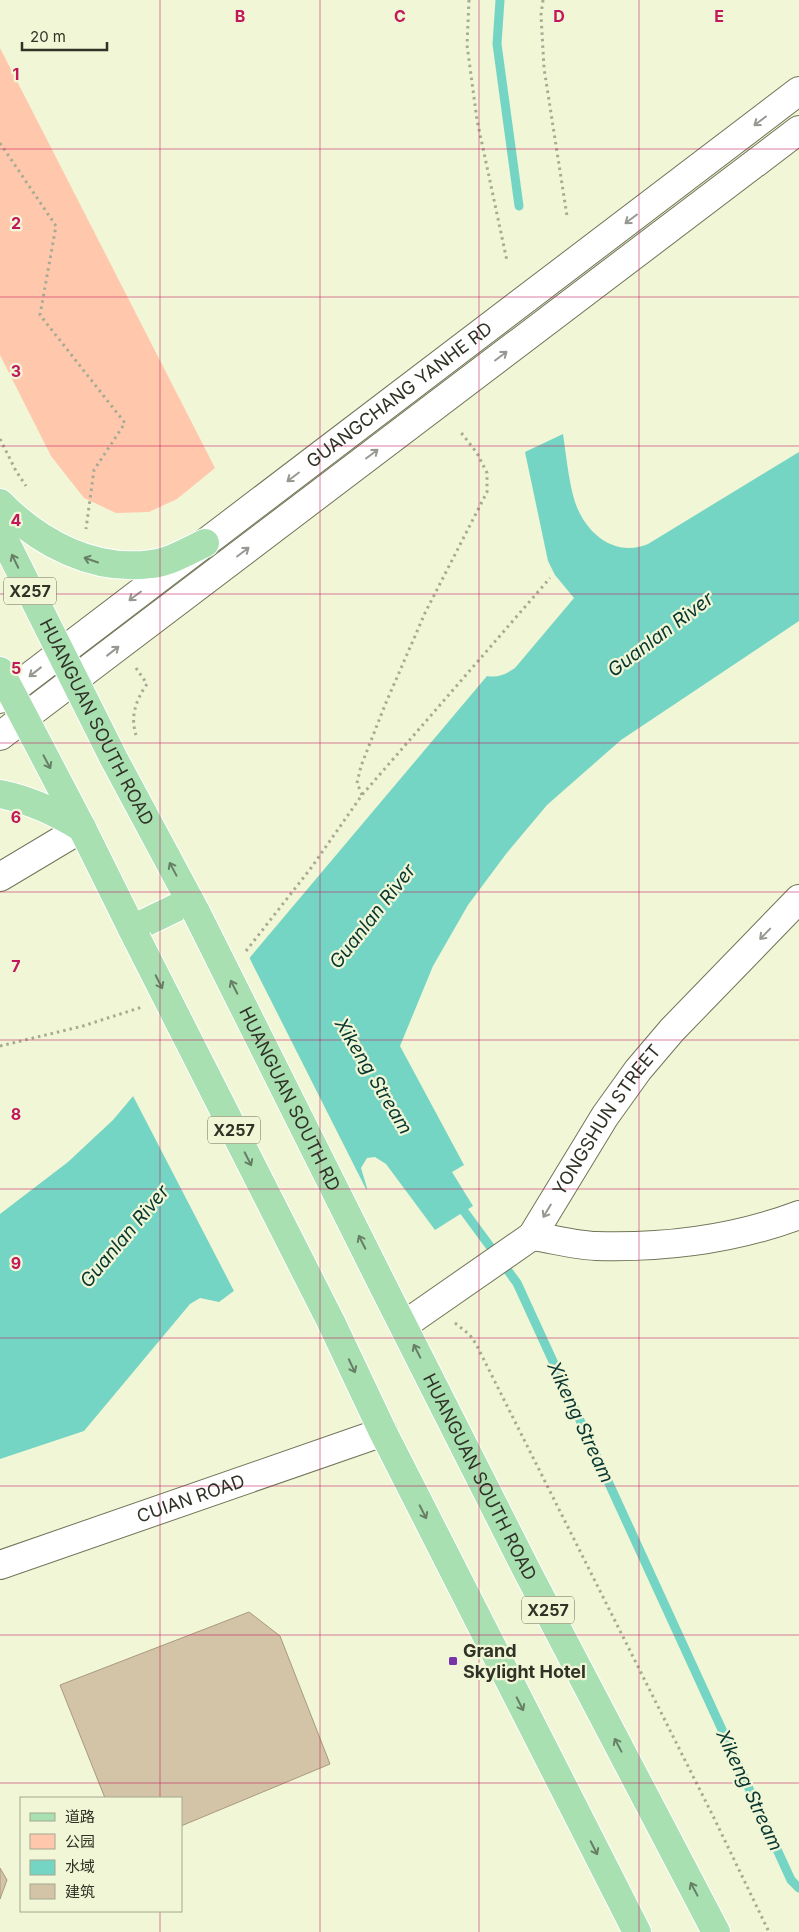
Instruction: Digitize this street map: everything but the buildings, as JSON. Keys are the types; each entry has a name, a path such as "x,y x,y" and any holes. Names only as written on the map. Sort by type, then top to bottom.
{"main road":[{"path":"0,503 12,515 47,541 98,562 126,566 153,564 177,557 205,544"},
{"name":"HUANGUAN SOUTH ROAD","path":"0,531 114,760 193,907"},
{"name":"X257","path":"3,687 24,718 82,828 331,1322 383,1432 637,1932"},
{"path":"0,794 22,799 46,808 82,828"},
{"path":"134,934 193,907"},
{"name":"HUANGUAN SOUTH RD","path":"193,907 384,1286"},
{"name":"HUANGUAN SOUTH ROAD","path":"384,1286 523,1562 716,1932"}],"street":[{"name":"GUANGCHANG YANHE RD","path":"3,687 60,652 205,544 799,92"},
{"name":"GUANGCHANG YANHE RD","path":"0,736 75,681 799,130"},
{"path":"0,877 82,828"},
{"name":"YONGSHUN STREET","path":"404,1325 523,1242 605,1116 638,1070 672,1030 799,899"},
{"path":"523,1242 595,1246 658,1244 711,1239 799,1216"},
{"name":"CUIAN ROAD","path":"0,1565 383,1432"}],"path":[{"path":"469,0 467,45 477,120 507,261"},
{"path":"543,0 541,15 544,68 567,216"},
{"path":"0,143 56,226 40,315 125,423 94,470 86,529 79,526"},
{"path":"362,795 357,783 361,766 385,705 424,613 487,492 487,473 477,453 459,430"},
{"path":"0,439 16,471 28,488"},
{"path":"240,957 254,943 311,868 362,795 550,578"},
{"path":"0,1046 82,1026 148,1005"},
{"path":"450,1319 470,1335 476,1344 770,1932"}],"green space":[{"path":"0,48 215,468 177,499 149,512 116,513 84,498 51,456 0,355"}],"water":[{"name":"Guanlan River","path":"563,434 573,495 583,519 600,538 611,544 635,548 648,544 799,452 799,621 621,740 547,805 506,854 468,905 433,966 400,1046 464,1165 452,1172 473,1206 435,1230 386,1164 375,1157 367,1158 361,1168 367,1188 364,1194 219,1302 200,1298 190,1304 84,1431 0,1459 0,1214 68,1162 113,1120 487,676 502,675 515,668 574,598 555,575 548,561 525,452"}],"pier":[{"path":"249,957 368,1193 356,1204 235,1293 132,1094"}],"waterway":[{"path":"500,0 497,44 519,206"},
{"name":"Xikeng Stream","path":"458,1203 517,1283 791,1880 799,1888"}],"place":[{"name":"Grand Skylight Hotel","path":"453,1661"}]}
